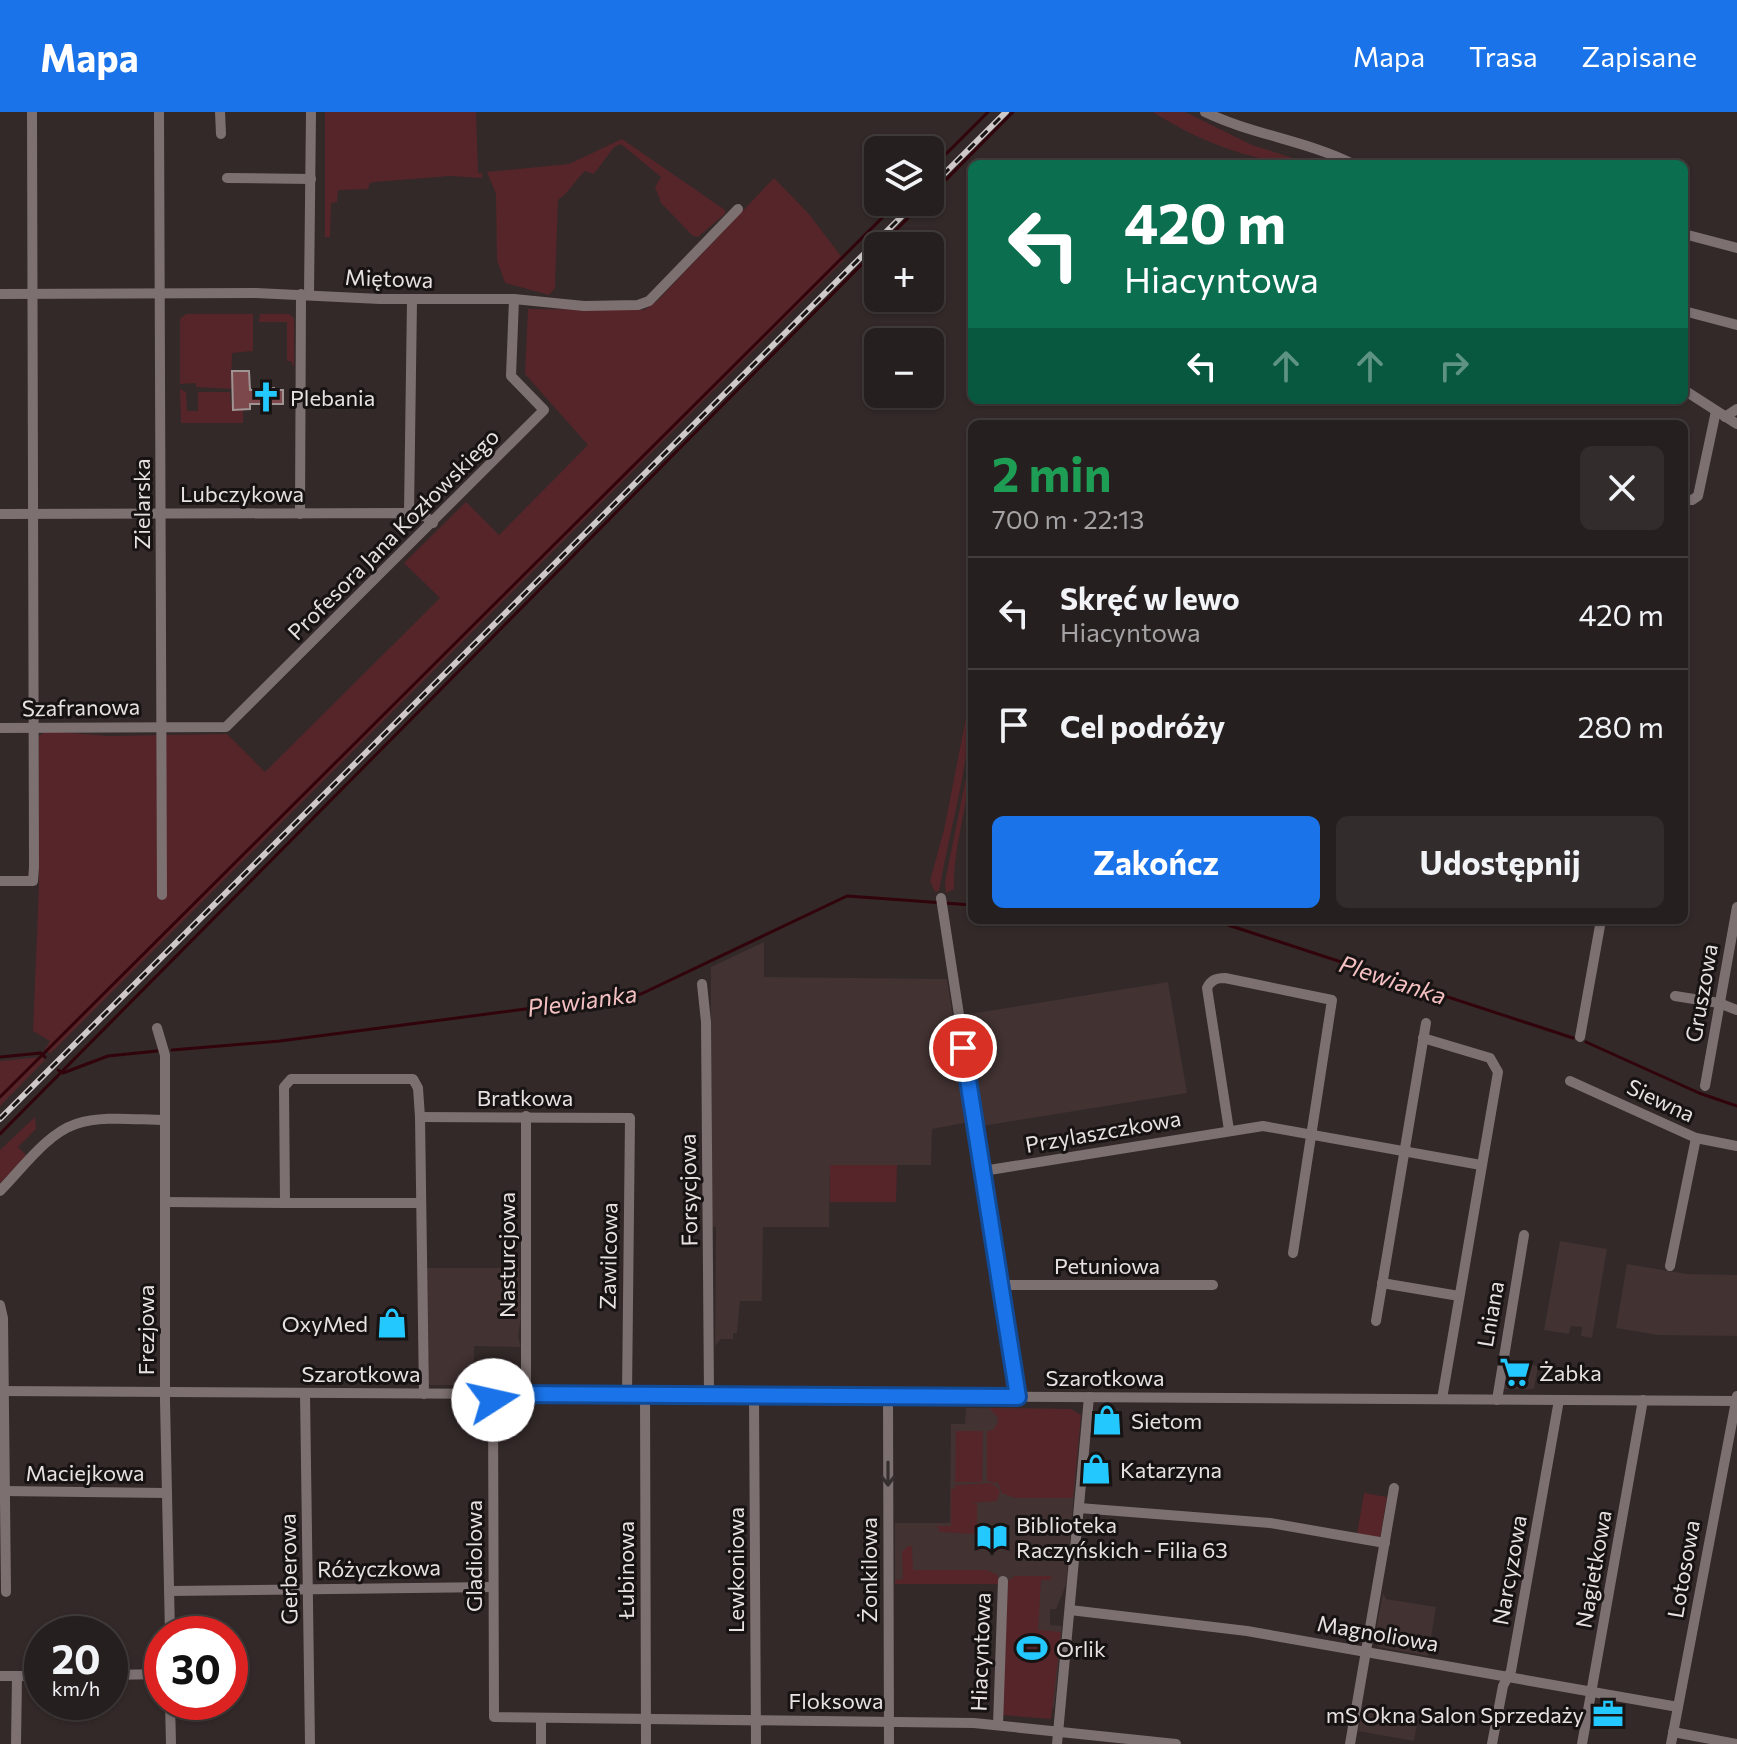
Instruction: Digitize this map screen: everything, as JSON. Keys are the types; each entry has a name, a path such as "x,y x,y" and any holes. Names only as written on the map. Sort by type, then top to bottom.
{"street":[{"path":"0,881 33,881 32,112"},
{"name":"Zielarska","path":"159,112 162,895"},
{"path":"220,112 221,134"},
{"path":"300,514 311,112"},
{"path":"1205,112 1237,126 1344,160"},
{"path":"227,178 311,179"},
{"name":"Miętowa","path":"0,294 305,294 412,300 514,299 584,306 638,305 649,301 738,209"},
{"path":"1688,235 1737,248"},
{"name":"Profesora Jana Kozłowskiego","path":"162,726 226,727 544,410 511,376 514,299"},
{"path":"409,513 412,300"},
{"path":"1688,312 1737,325"},
{"path":"1688,393 1737,424"},
{"path":"1721,414 1737,409"},
{"path":"1688,500 1698,496 1721,414"},
{"name":"Lubczykowa","path":"0,514 409,513 425,516 433,523"},
{"name":"Szafranowa","path":"0,728 162,726"},
{"path":"941,902 1018,1397"},
{"name":"Gruszowa","path":"1705,1086 1737,907"},
{"path":"1580,1037 1600,924"},
{"path":"1229,1130 1207,988 1211,981 1220,978 1334,1001 1293,1253"},
{"name":"Forsycjowa","path":"702,984 706,1022 709,1395"},
{"path":"1675,996 1719,1003 1737,1010"},
{"path":"1376,1321 1426,1023"},
{"name":"Frezjowa","path":"157,1028 165,1049 165,1394 170,1616"},
{"path":"1423,1038 1490,1058 1498,1072 1442,1399"},
{"path":"285,1203 284,1087 291,1079 413,1079 418,1088 420,1117 424,1394"},
{"name":"Siewna","path":"1570,1081 1696,1138 1737,1146"},
{"name":"Nasturcjowa","path":"526,1116 526,1394"},
{"name":"Bratkowa","path":"420,1117 630,1118"},
{"name":"Zawilcowa","path":"627,1395 630,1118"},
{"path":"0,1191 58,1133 74,1124 165,1120"},
{"name":"Przylaszczkowa","path":"983,1171 1263,1126 1481,1165"},
{"path":"1670,1266 1696,1138"},
{"path":"165,1202 421,1203"},
{"name":"Lniana","path":"1497,1400 1524,1235"},
{"path":"1382,1283 1459,1296"},
{"name":"Petuniowa","path":"1001,1285 1213,1285"},
{"path":"0,1305 2,1541 6,1592"},
{"name":"Szarotkowa","path":"2,1391 1736,1399"},
{"name":"Gerberowa","path":"305,1393 310,1744"},
{"name":"Gladiolowa","path":"493,1394 494,1717"},
{"name":"Łubinowa","path":"645,1395 646,1744"},
{"name":"Lewkoniowa","path":"754,1395 756,1744"},
{"name":"Żonkilowa","path":"888,1396 889,1744"},
{"path":"1057,1744 1089,1397"},
{"name":"Lotosowa","path":"1671,1744 1736,1399"},
{"name":"Narcyzowa","path":"1492,1744 1503,1686 1508,1677 1559,1400"},
{"name":"Nagietkowa","path":"1582,1744 1643,1400"},
{"path":"1350,1744 1394,1488"},
{"name":"Maciejkowa","path":"3,1491 167,1493"},
{"path":"1079,1508 1270,1523 1385,1543"},
{"name":"Hiacyntowa","path":"998,1725 1003,1581"},
{"name":"Różyczkowa","path":"169,1591 493,1587"},
{"name":"Magnoliowa","path":"1070,1610 1247,1631 1678,1707"},
{"path":"0,1676 24,1676"},
{"path":"16,1744 17,1676"},
{"name":"Floksowa","path":"494,1717 888,1720 998,1725 1176,1744"},
{"path":"541,1718 541,1744"},
{"path":"170,1720 171,1744"},
{"path":"1673,1732 1737,1744"}],"shaded area":[{"path":"325,112 476,112 478,173 482,173 482,178 450,176 375,182 370,183 368,189 338,190 337,202 331,203 330,237 325,237"},
{"path":"1153,112 1185,112 1252,145 1299,160 1270,160 1249,155 1190,133"},
{"path":"622,139 725,210 725,214 698,237 693,236 661,203 655,187 661,177 621,144 614,147 594,174 585,171 558,200 555,288 549,295 505,283 497,260 496,194 487,172 569,164"},
{"path":"774,178 808,213 844,260 50,1054 45,1049 50,1041 33,1031 39,885 39,736 46,731 109,736 227,734 265,772 440,598 404,563 466,502 499,535 588,445 525,374 528,309 644,310 658,300"},
{"path":"186,314 253,314 253,351 232,353 231,389 196,387 196,383 180,384 180,319"},
{"path":"260,314 289,314 294,318 294,367 291,361 287,361 287,322 259,322"},
{"path":"180,389 186,392 187,411 198,411 198,392 230,392 231,404 243,404 243,423 181,423"},
{"path":"968,707 965,764 939,891 935,892 930,881 944,830"},
{"path":"968,768 968,789 956,853 954,889 946,893 945,882"},
{"path":"764,942 764,977 947,979 969,1122 932,1129 931,1165 830,1165 829,1227 763,1227 762,1301 740,1301 737,1333 733,1333 733,1339 721,1339 715,1346 716,1227 710,1226 711,967"},
{"path":"1168,982 1187,1093 982,1126 963,1015"},
{"path":"41,1057 45,1060 0,1106 0,1061"},
{"path":"35,1117 36,1129 18,1147 27,1156 0,1183 0,1150"},
{"path":"830,1165 897,1165 896,1202 830,1202"},
{"path":"1560,1241 1607,1249 1592,1338 1581,1336 1582,1327 1571,1326 1569,1334 1544,1330"},
{"path":"1627,1264 1687,1274 1737,1275 1737,1336 1658,1335 1616,1328"},
{"path":"427,1268 519,1268 521,1317 518,1337 521,1347 474,1346 474,1385 430,1385 427,1382"},
{"path":"1506,1360 1538,1366 1534,1389 1500,1389"},
{"path":"966,1408 1071,1409 1081,1415 1066,1585 1056,1609 1050,1609 1050,1625 1062,1626 1054,1710 998,1580 998,1584 895,1584 895,1523 950,1523 951,1424 965,1424"},
{"path":"989,1408 1071,1409 1081,1415 1073,1498 1015,1498 1002,1493 998,1483 987,1481 987,1431 993,1430 998,1422 997,1416"},
{"path":"956,1431 983,1431 982,1482 955,1482"},
{"path":"992,1483 1000,1490 997,1501 971,1503 977,1504 977,1534 940,1532 937,1526 951,1526 951,1489 955,1489 955,1485"},
{"path":"1364,1493 1387,1497 1380,1538 1357,1534"},
{"path":"912,1546 913,1570 986,1570 998,1575 998,1584 895,1584 895,1580 903,1579 902,1552"},
{"path":"1015,1576 1051,1576 1051,1580 1041,1580 1038,1630 1061,1632 1051,1719 1002,1715 1008,1581"},
{"path":"1383,1593 1386,1599 1436,1607 1428,1656 1378,1647 1374,1640"},
{"path":"1363,1707 1418,1717 1414,1741 1358,1731"}],"building":[{"path":"232,371 249,371 250,390 283,390 283,404 250,404 250,409 233,410"}],"waterway":[{"path":"944,156 988,112"},
{"path":"944,182 1013,112"},
{"path":"0,1097 884,216"},
{"path":"894,232 910,216"},
{"path":"0,1134 864,262"},
{"name":"Plewianka","path":"172,1050 280,1041 641,994 847,896 968,905"},
{"name":"Plewianka","path":"1225,924 1573,1038"},
{"name":"Plewianka","path":"1586,1042 1699,1093 1737,1106"},
{"name":"Plewianka","path":"58,1070 63,1073 108,1056 157,1051"},
{"name":"Plewianka","path":"0,1057 41,1053 45,1057"}],"railway":[{"path":"944,174 1006,112"},
{"path":"0,1119 902,216"}],"place":[{"name":"Plebania","path":"266,397"},
{"name":"OxyMed","path":"392,1323"},
{"name":"Żabka","path":"1515,1372"},
{"name":"Sietom","path":"1107,1420"},
{"name":"Katarzyna","path":"1096,1469"},
{"name":"Biblioteka Raczyńskich - Filia 63","path":"992,1537"},
{"name":"Orlik","path":"1032,1648"},
{"name":"mS Okna Salon Sprzedaży","path":"1608,1714"}],"route":[{"path":"493,1400 493,1394 1018,1397 963,1048"}]}
